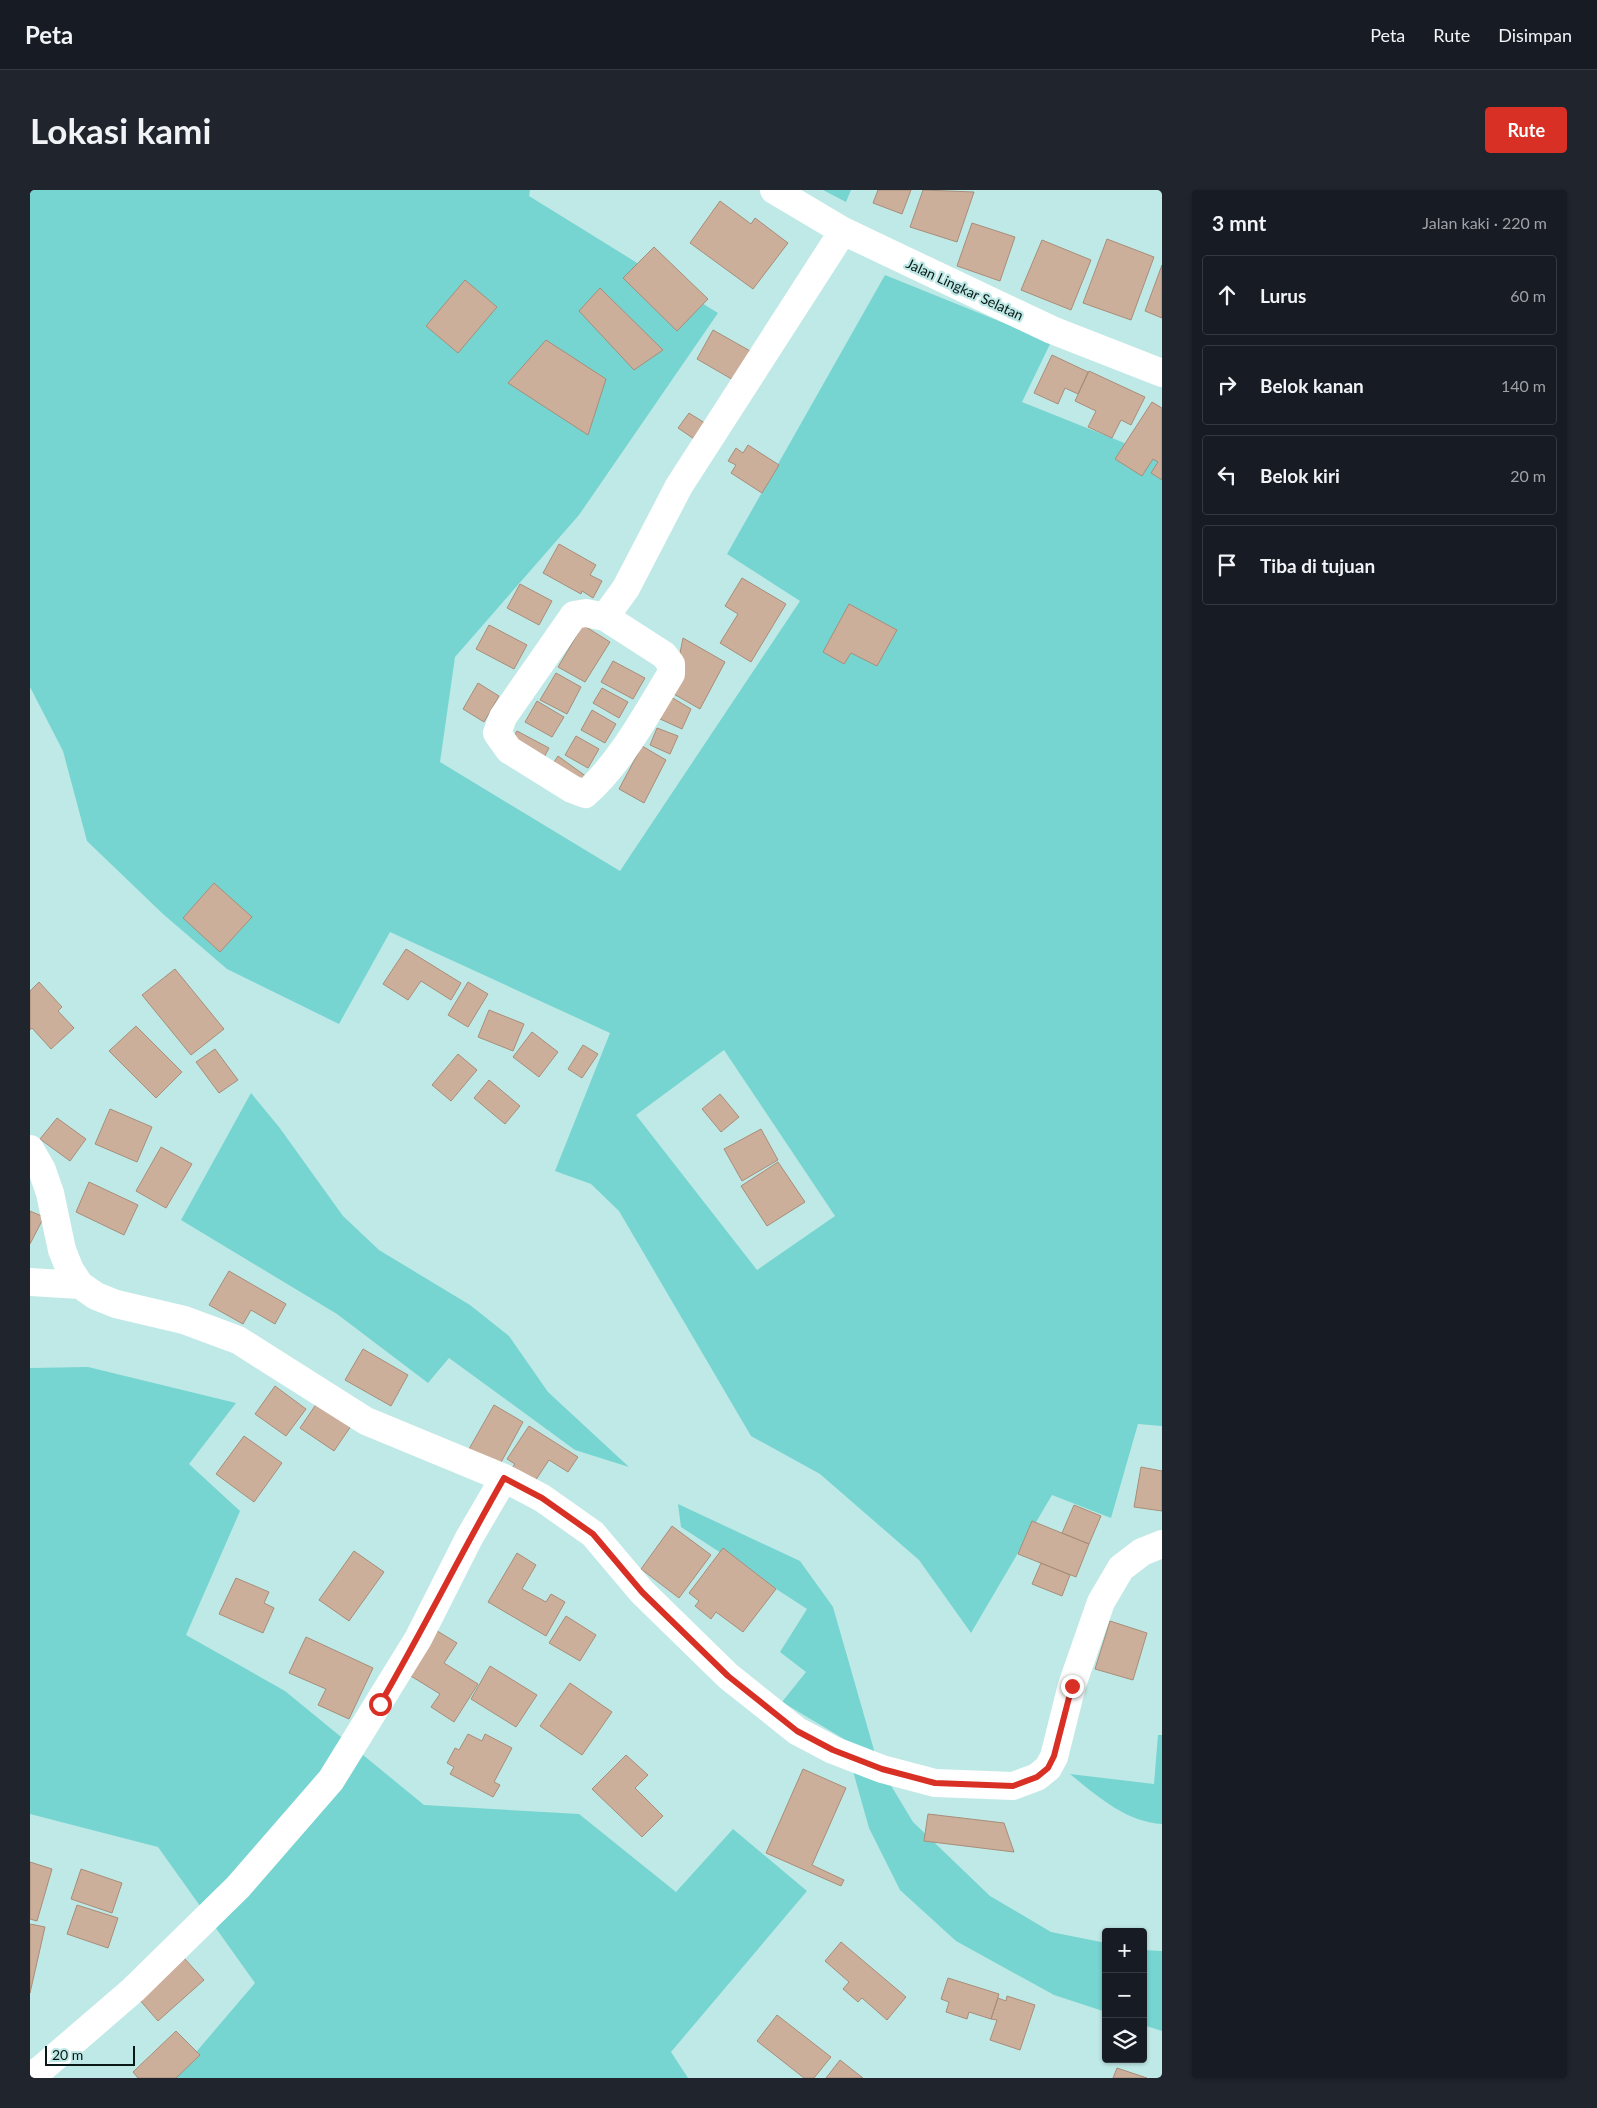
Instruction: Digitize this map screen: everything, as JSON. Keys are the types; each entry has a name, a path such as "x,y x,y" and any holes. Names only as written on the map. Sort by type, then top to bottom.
{"street":[{"name":"Jalan Lingkar Selatan","path":"774,190 843,231 1052,330 1162,373"},
{"path":"605,617 626,588 679,486 843,231"},
{"path":"586,613 605,617 664,655 671,664 671,674 624,747 595,785 585,794 572,789 509,750 497,732 503,717 574,615 586,613"},
{"path":"30,1149 42,1170 50,1193 62,1250 70,1270 80,1286 96,1296 116,1304 184,1320 238,1340 366,1421 504,1478 542,1498 593,1534 642,1592 721,1669 797,1731 841,1753 882,1769 935,1783 1013,1786 1037,1777 1048,1768 1054,1756 1072,1686 1101,1602 1121,1568 1142,1552 1162,1544"},
{"path":"30,1282 80,1286"},
{"path":"30,2074 39,2071 133,1990 224,1901 331,1780 418,1639 469,1538 504,1478"}],"shaded area":[{"path":"30,190 530,190 529,196 718,313 579,515 455,657 440,762 620,871 800,601 727,554 885,275 1051,342 1022,402 1162,458 1162,1426 1138,1424 1111,1518 1052,1495 971,1633 919,1560 820,1474 751,1436 619,1211 591,1184 555,1171 610,1033 390,932 339,1024 227,969 163,914 87,841 63,751 30,687","holes":["724,1050 835,1216 757,1270 636,1115"]},
{"path":"823,190 851,190 846,202"},
{"path":"251,1093 279,1127 343,1216 379,1250 470,1305 509,1336 548,1392 629,1467 575,1450 449,1358 428,1383 337,1314 181,1220"},
{"path":"88,1367 236,1403 189,1464 240,1511 186,1635 285,1691 424,1805 579,1814 676,1892 733,1829 807,1891 671,2052 688,2078 174,2078 255,1983 158,1847 30,1814 30,1368"},
{"path":"678,1504 800,1561 833,1607 878,1764 913,1822 990,1896 1051,1932 1102,1942 1102,2011 1054,1995 956,1941 900,1890 869,1828 844,1739 782,1702 806,1672 780,1652 807,1609 681,1527"},
{"path":"1158,1735 1162,1735 1162,1824 1149,1822 1124,1813 1101,1799 1070,1774 1154,1784"},
{"path":"1147,1950 1162,1951 1162,2031 1147,2026"}],"building":[{"path":"878,190 911,190 902,214 873,203"},
{"path":"923,190 974,192 957,242 910,227"},
{"path":"720,201 751,224 755,218 788,243 753,289 690,243"},
{"path":"972,223 1015,237 1000,281 957,266"},
{"path":"1107,239 1154,257 1131,320 1083,303"},
{"path":"1042,240 1091,260 1071,310 1021,290"},
{"path":"654,247 708,299 677,331 623,278"},
{"path":"1162,265 1162,318 1145,311"},
{"path":"465,280 497,307 458,353 426,326"},
{"path":"600,288 663,350 634,370 579,311"},
{"path":"713,330 752,352 735,381 697,359"},
{"path":"546,340 606,379 588,435 508,383"},
{"path":"1052,355 1088,372 1078,394 1065,388 1058,404 1034,393"},
{"path":"1089,371 1145,397 1131,425 1121,420 1112,438 1088,427 1096,411 1075,401"},
{"path":"1152,402 1162,408 1162,480 1151,473 1158,462 1153,459 1142,476 1115,459"},
{"path":"689,413 708,425 697,441 678,428"},
{"path":"748,445 779,465 762,493 731,473 736,465 728,461 736,448 743,453"},
{"path":"559,544 596,565 590,575 602,581 593,598 582,591 581,594 543,573"},
{"path":"742,578 786,604 751,662 720,643 738,614 725,606"},
{"path":"520,584 552,601 539,625 507,608"},
{"path":"849,604 897,630 877,666 851,653 844,664 823,652"},
{"path":"489,625 527,645 514,669 476,649"},
{"path":"583,625 610,642 585,682 558,667"},
{"path":"683,638 725,662 700,709 672,693"},
{"path":"613,661 645,678 633,699 601,682"},
{"path":"556,673 581,687 567,714 540,700"},
{"path":"478,683 499,696 484,722 463,709"},
{"path":"602,688 628,702 619,718 593,703"},
{"path":"671,697 691,709 682,729 658,718"},
{"path":"537,701 564,717 552,737 525,722"},
{"path":"592,710 616,724 605,743 581,730"},
{"path":"657,728 678,736 670,754 650,745"},
{"path":"517,731 549,748 541,763 508,745"},
{"path":"576,736 599,749 588,768 565,755"},
{"path":"642,746 666,760 644,803 619,789"},
{"path":"558,756 587,777 580,789 550,768"},
{"path":"214,883 252,917 220,952 183,918"},
{"path":"406,949 461,983 451,1000 421,981 408,1000 383,984"},
{"path":"175,969 224,1029 191,1055 142,995"},
{"path":"39,982 62,1007 58,1011 74,1028 51,1049 32,1028 30,1030 30,991"},
{"path":"468,982 488,994 468,1027 448,1015"},
{"path":"489,1010 524,1024 513,1051 478,1037"},
{"path":"136,1026 182,1072 156,1098 109,1051"},
{"path":"532,1032 558,1052 539,1077 513,1057"},
{"path":"583,1045 598,1054 582,1078 568,1069"},
{"path":"215,1049 238,1080 219,1093 196,1062"},
{"path":"458,1054 477,1070 451,1101 432,1085"},
{"path":"489,1080 520,1106 505,1124 474,1098"},
{"path":"720,1094 739,1117 721,1132 702,1109"},
{"path":"110,1109 152,1127 137,1162 95,1144"},
{"path":"57,1118 86,1139 70,1161 40,1139"},
{"path":"761,1129 778,1160 742,1181 724,1149"},
{"path":"161,1147 192,1164 166,1208 136,1191"},
{"path":"778,1162 805,1202 767,1226 741,1186"},
{"path":"89,1182 138,1205 124,1235 76,1212"},
{"path":"30,1211 44,1217 30,1244"},
{"path":"229,1271 286,1304 275,1324 251,1310 243,1324 209,1305"},
{"path":"363,1349 408,1375 391,1406 345,1380"},
{"path":"275,1386 306,1409 286,1436 255,1414"},
{"path":"317,1403 351,1426 334,1451 300,1428"},
{"path":"494,1405 523,1422 499,1466 469,1449"},
{"path":"529,1426 578,1457 568,1472 549,1460 535,1481 510,1470 515,1464 507,1459"},
{"path":"244,1436 282,1463 254,1502 216,1474"},
{"path":"1141,1467 1162,1471 1162,1511 1134,1507"},
{"path":"1074,1505 1101,1516 1089,1544 1062,1533"},
{"path":"1032,1521 1089,1544 1076,1577 1018,1554"},
{"path":"672,1526 711,1555 679,1598 641,1569"},
{"path":"723,1548 776,1589 743,1632 716,1612 711,1619 695,1606 699,1601 689,1593"},
{"path":"354,1551 384,1572 349,1621 319,1600"},
{"path":"517,1553 536,1565 522,1589 546,1602 551,1594 565,1602 546,1636 488,1602"},
{"path":"1041,1563 1070,1575 1062,1596 1032,1584"},
{"path":"236,1578 269,1592 264,1603 274,1608 263,1633 219,1614"},
{"path":"566,1616 596,1635 580,1661 549,1643"},
{"path":"1110,1621 1147,1633 1133,1680 1095,1669"},
{"path":"434,1629 457,1643 444,1663 478,1684 454,1722 431,1707 440,1694 406,1673"},
{"path":"306,1637 373,1668 349,1719 318,1705 326,1689 289,1673"},
{"path":"490,1666 537,1695 516,1727 471,1699"},
{"path":"570,1683 612,1712 582,1755 540,1726"},
{"path":"468,1734 482,1741 485,1734 512,1748 494,1782 500,1785 493,1797 450,1774 454,1767 447,1763 455,1748 459,1750"},
{"path":"626,1755 648,1775 635,1788 663,1816 642,1837 592,1789"},
{"path":"803,1769 846,1788 812,1865 844,1880 841,1886 766,1853"},
{"path":"928,1814 1004,1823 1014,1852 924,1841"},
{"path":"30,1862 52,1869 37,1921 30,1919"},
{"path":"81,1869 122,1883 112,1913 71,1899"},
{"path":"77,1905 118,1918 108,1948 67,1934"},
{"path":"30,1924 45,1927 30,1993"},
{"path":"841,1942 906,1997 887,2020 862,1998 858,2002 843,1989 849,1982 825,1961"},
{"path":"184,1958 204,1980 158,2021 138,1998"},
{"path":"948,1978 999,1994 991,2019 969,2012 967,2019 946,2012 949,2002 941,1999"},
{"path":"1007,1996 1035,2005 1020,2050 990,2040 997,2020 991,2019 998,1998 1006,2001"},
{"path":"777,2015 831,2057 814,2078 804,2078 757,2041"},
{"path":"176,2031 200,2055 176,2078 138,2078 133,2072"},
{"path":"840,2060 863,2078 826,2078"},
{"path":"1117,2068 1147,2078 1113,2078"}],"route":[{"path":"380,1704 418,1639 469,1538 504,1478 542,1498 593,1534 642,1592 728,1676 797,1731 833,1750 882,1769 935,1783 1013,1786 1037,1777 1048,1768 1054,1756 1072,1686"}]}
